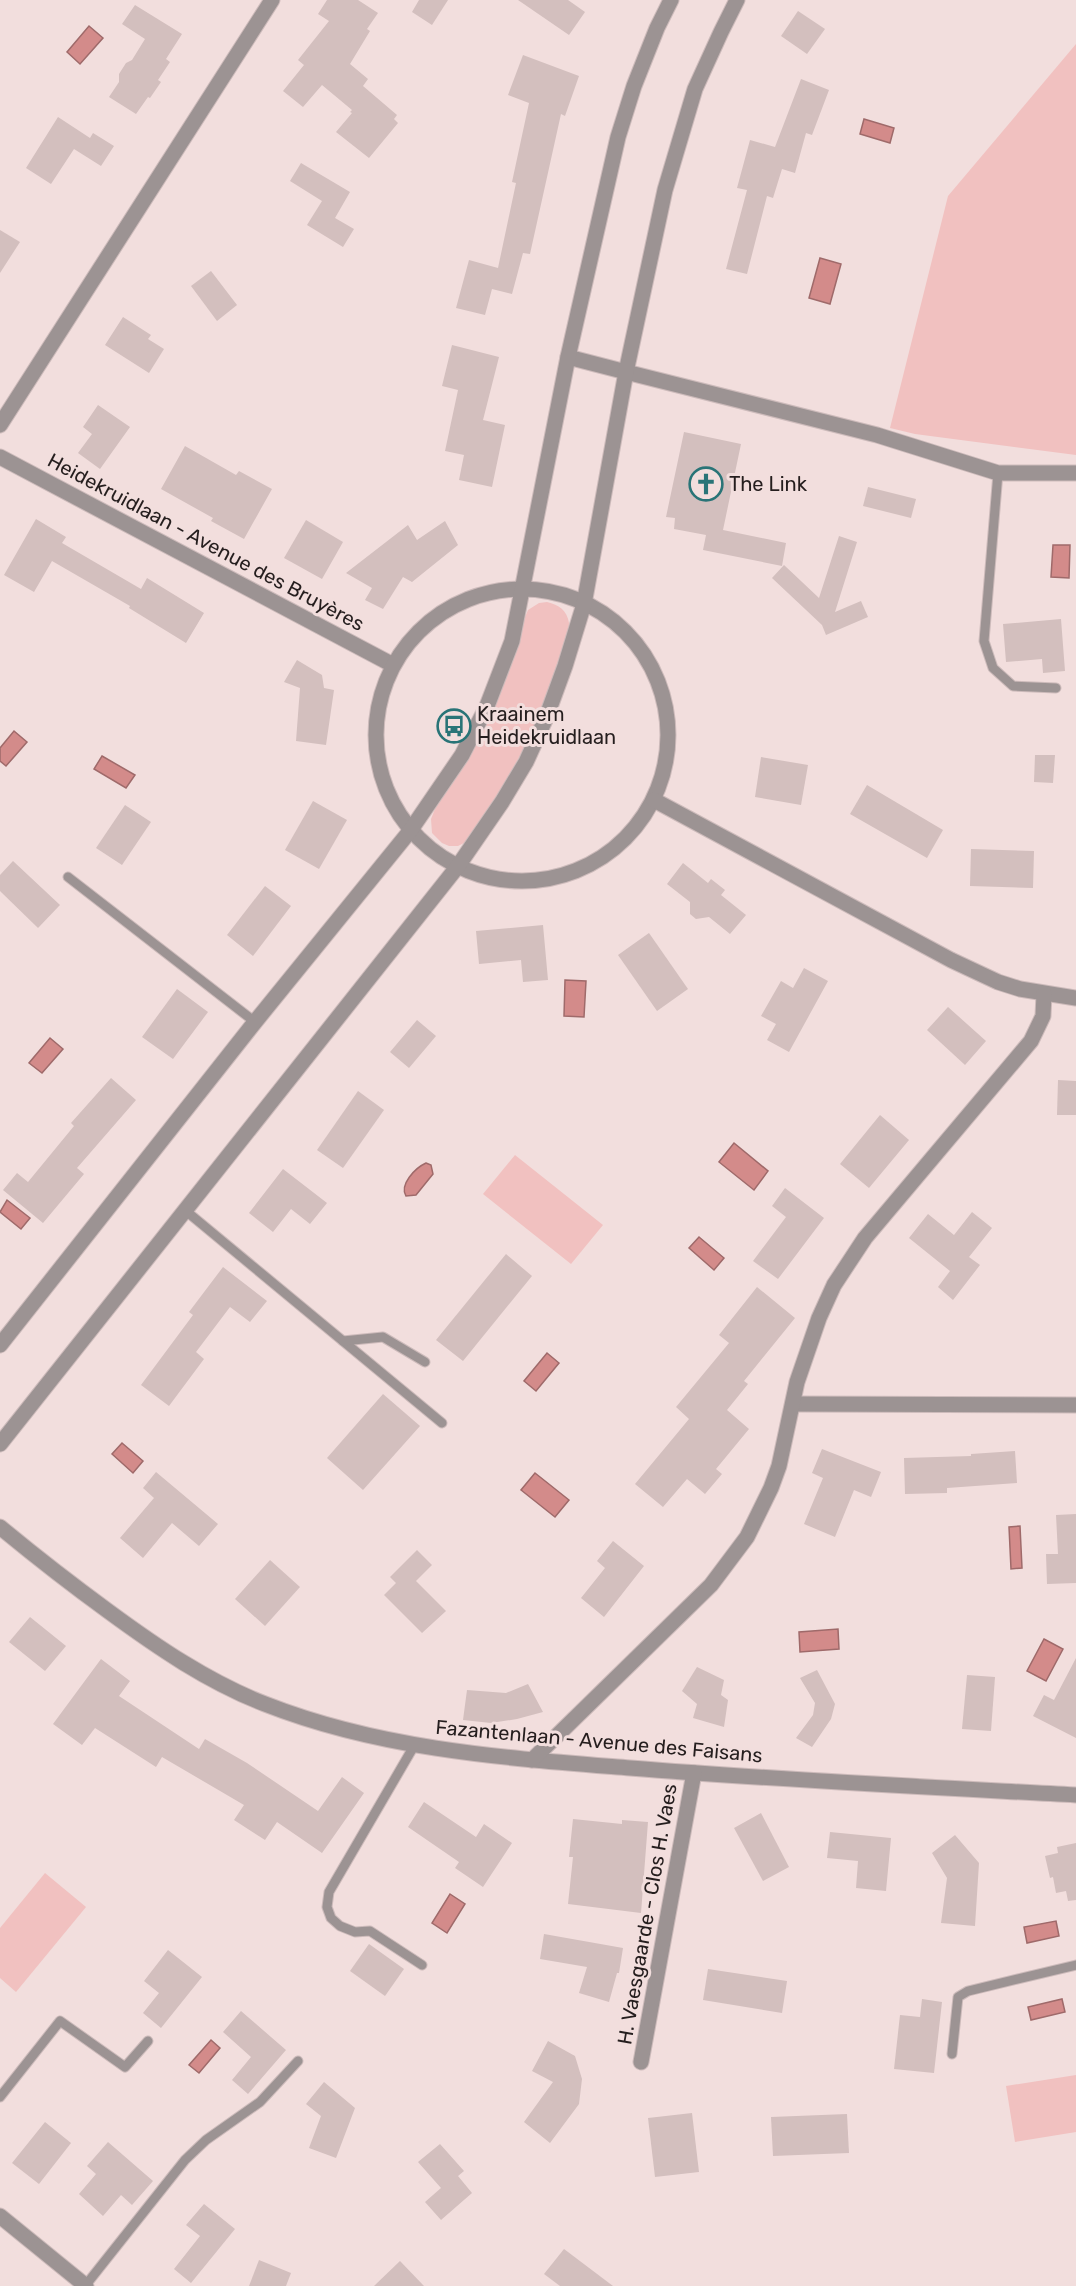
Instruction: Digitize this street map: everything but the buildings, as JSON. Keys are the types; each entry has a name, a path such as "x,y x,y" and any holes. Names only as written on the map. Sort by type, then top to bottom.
{"street":[{"path":"0,425 272,0"},
{"path":"0,1346 255,1022 410,831 462,755 487,706 512,641 568,357 618,137 638,76 671,0"},
{"path":"0,1444 458,866 502,802 526,762 554,697 584,604 626,372 658,220 678,140 699,81 737,0"},
{"path":"568,357 878,435 998,473 1076,473"},
{"name":"Heidekruidlaan - Avenue des Bruyères","path":"0,457 393,665"},
{"path":"523,589 551,593 584,604 626,630 655,670 667,705 669,752 654,800 640,824 603,858 562,877 527,882 495,879 458,866 404,828 382,781 375,745 376,715 383,686 393,665 403,648 434,617 467,598 496,591 523,589"},
{"path":"654,800 951,960 998,982 1044,994 1076,998"},
{"path":"532,1760 711,1585 735,1555 758,1516 771,1488 779,1466 797,1382 819,1317 834,1285 865,1238 1032,1041 1043,1016 1044,994"},
{"path":"793,1404 1076,1405"},
{"name":"Fazantenlaan - Avenue des Faisans","path":"0,1527 50,1568 162,1651 264,1704 341,1730 414,1746 532,1760 694,1773 1076,1795"},
{"name":"H. Vaesgaarde - Clos H. Vaes","path":"641,2062 694,1773"},
{"path":"0,2216 86,2286"}],"lane":[{"path":"998,473 984,641 993,668 1013,686 1056,688"},
{"path":"68,877 255,1022"},
{"path":"186,1211 442,1423"},
{"path":"343,1341 383,1337 425,1362"},
{"path":"414,1746 328,1892 327,1907 331,1918 340,1926 355,1932 370,1931 422,1965"},
{"path":"952,2055 958,1997 968,1991 1076,1965"},
{"path":"0,2097 60,2021 125,2067 148,2041"},
{"path":"86,2286 185,2160 206,2140 260,2102 298,2061"}],"shaded area":[{"path":"89,26 103,38 80,64 67,52"},
{"path":"1076,44 1076,455 915,434 890,428 948,196"},
{"path":"864,119 894,128 890,143 860,134"},
{"path":"820,258 841,264 830,304 809,298"},
{"path":"1053,545 1070,545 1069,578 1051,577"},
{"path":"547,602 562,609 569,623 560,659 543,708 509,775 468,841 458,846 449,846 442,843 432,833 431,819 435,809 462,767 528,610 539,603"},
{"path":"14,731 27,742 6,766 0,761 0,748"},
{"path":"102,756 135,775 126,788 94,769"},
{"path":"565,980 586,981 584,1017 564,1016"},
{"path":"50,1038 63,1049 42,1073 29,1063"},
{"path":"734,1143 768,1171 754,1190 719,1162"},
{"path":"515,1155 603,1225 571,1264 483,1194"},
{"path":"426,1163 431,1165 433,1174 416,1195 406,1196 404,1192 409,1177"},
{"path":"7,1200 30,1218 21,1229 0,1212"},
{"path":"699,1237 724,1258 714,1270 689,1248"},
{"path":"547,1353 559,1363 536,1391 524,1381"},
{"path":"122,1443 143,1461 133,1473 112,1454"},
{"path":"535,1473 569,1500 555,1517 521,1490"},
{"path":"1020,1526 1022,1568 1011,1569 1009,1527"},
{"path":"838,1629 839,1649 800,1652 799,1632"},
{"path":"1044,1639 1063,1649 1046,1681 1027,1671"},
{"path":"45,1873 86,1907 16,1992 0,1978 0,1928"},
{"path":"450,1894 465,1904 447,1933 432,1923"},
{"path":"1056,1921 1059,1936 1027,1943 1024,1927"},
{"path":"1062,1999 1065,2012 1031,2020 1028,2007"},
{"path":"211,2040 220,2048 199,2073 189,2065"},
{"path":"1076,2075 1076,2132 1015,2142 1006,2086"}],"place":[{"name":"The Link","path":"706,484"},
{"name":"Kraainem Heidekruidlaan","path":"454,726"}]}
